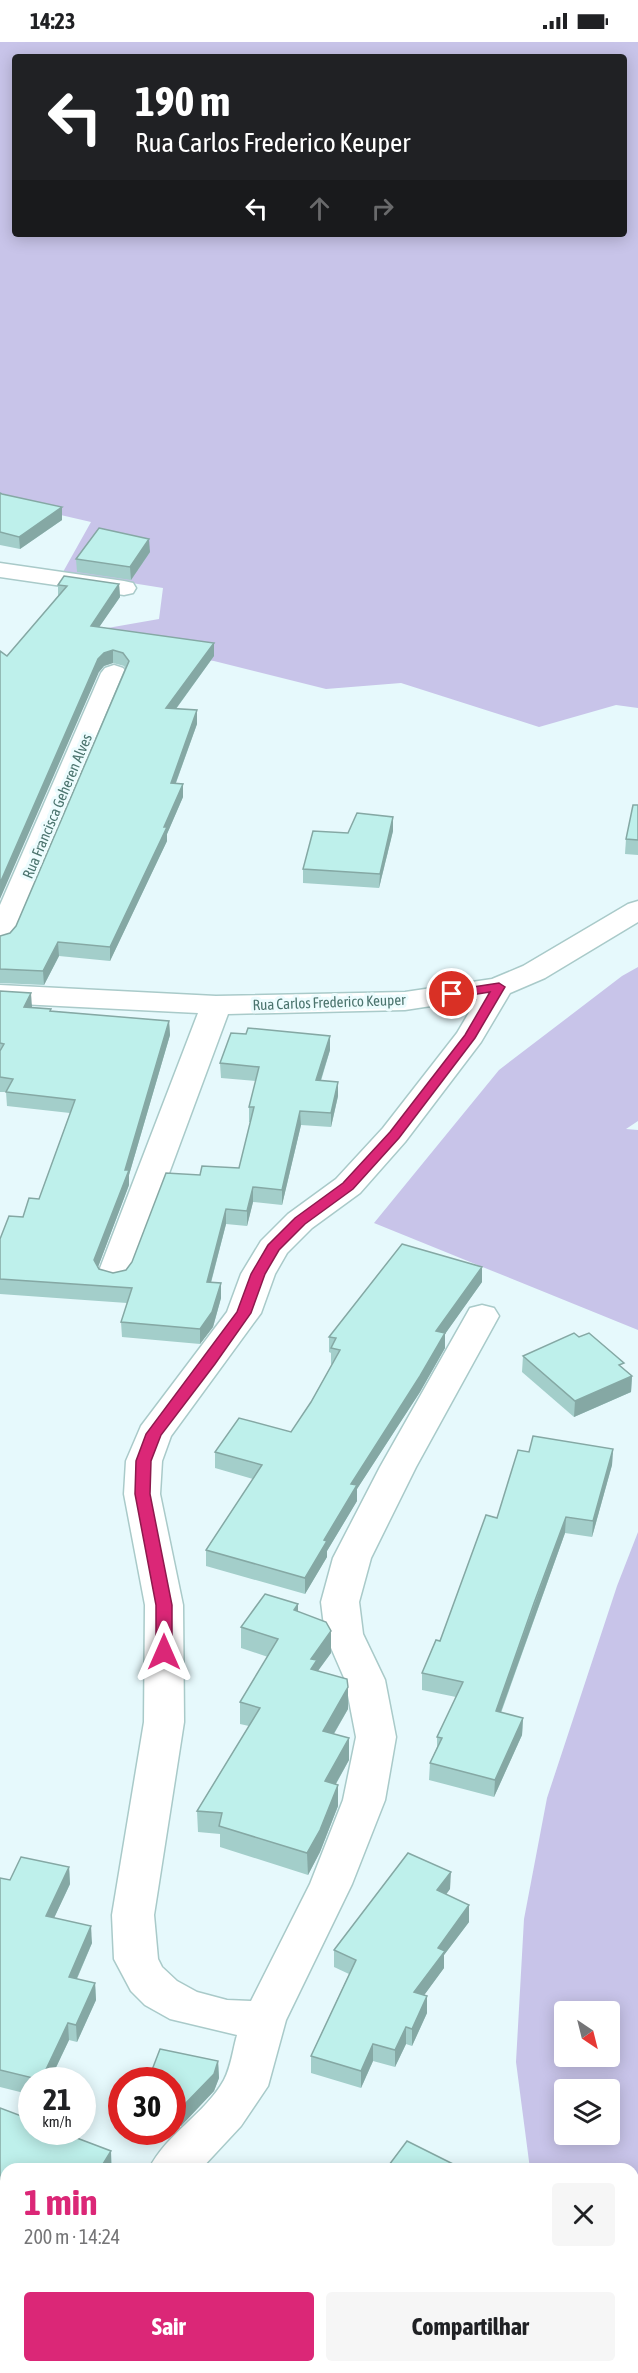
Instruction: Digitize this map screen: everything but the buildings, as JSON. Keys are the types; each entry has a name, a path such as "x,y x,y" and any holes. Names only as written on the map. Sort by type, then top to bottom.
{"street":[{"path":"0,570 124,588"},
{"name":"Rua Francisca Geheren Alves","path":"0,939 114,673"},
{"name":"Rua Carlos Frederico Keuper","path":"0,994 216,1005 405,1001 499,987 534,972 638,910"},
{"path":"264,2020 227,2017 186,2007 161,1994 146,1979 136,1959 134,1915 164,1722 164,1605 142,1494 144,1461 154,1434 244,1313 258,1274 273,1248 300,1221 348,1186 394,1135 471,1036 499,987"},
{"path":"114,1276 216,1005"},
{"path":"178,2163 225,2113 245,2086 264,2020 331,1884 364,1800 376,1737 365,1680 344,1634 339,1602 352,1558 398,1467 482,1316"}],"shaded area":[{"path":"0,42 638,42 638,708 616,705 539,727 401,683 326,689 214,661 110,646 79,633 159,619 163,588 63,572 91,522 0,501"},
{"path":"638,967 638,1121 626,1129 638,1130 638,1330 374,1223 499,1070 622,976"},
{"path":"638,1532 638,2163 529,2163 516,2062 524,1919 547,1798 617,1586"}],"route":[{"path":"164,1652 164,1605 142,1494 144,1461 154,1434 244,1313 258,1274 273,1248 300,1221 348,1186 394,1135 471,1036 499,987 452,994"}]}
